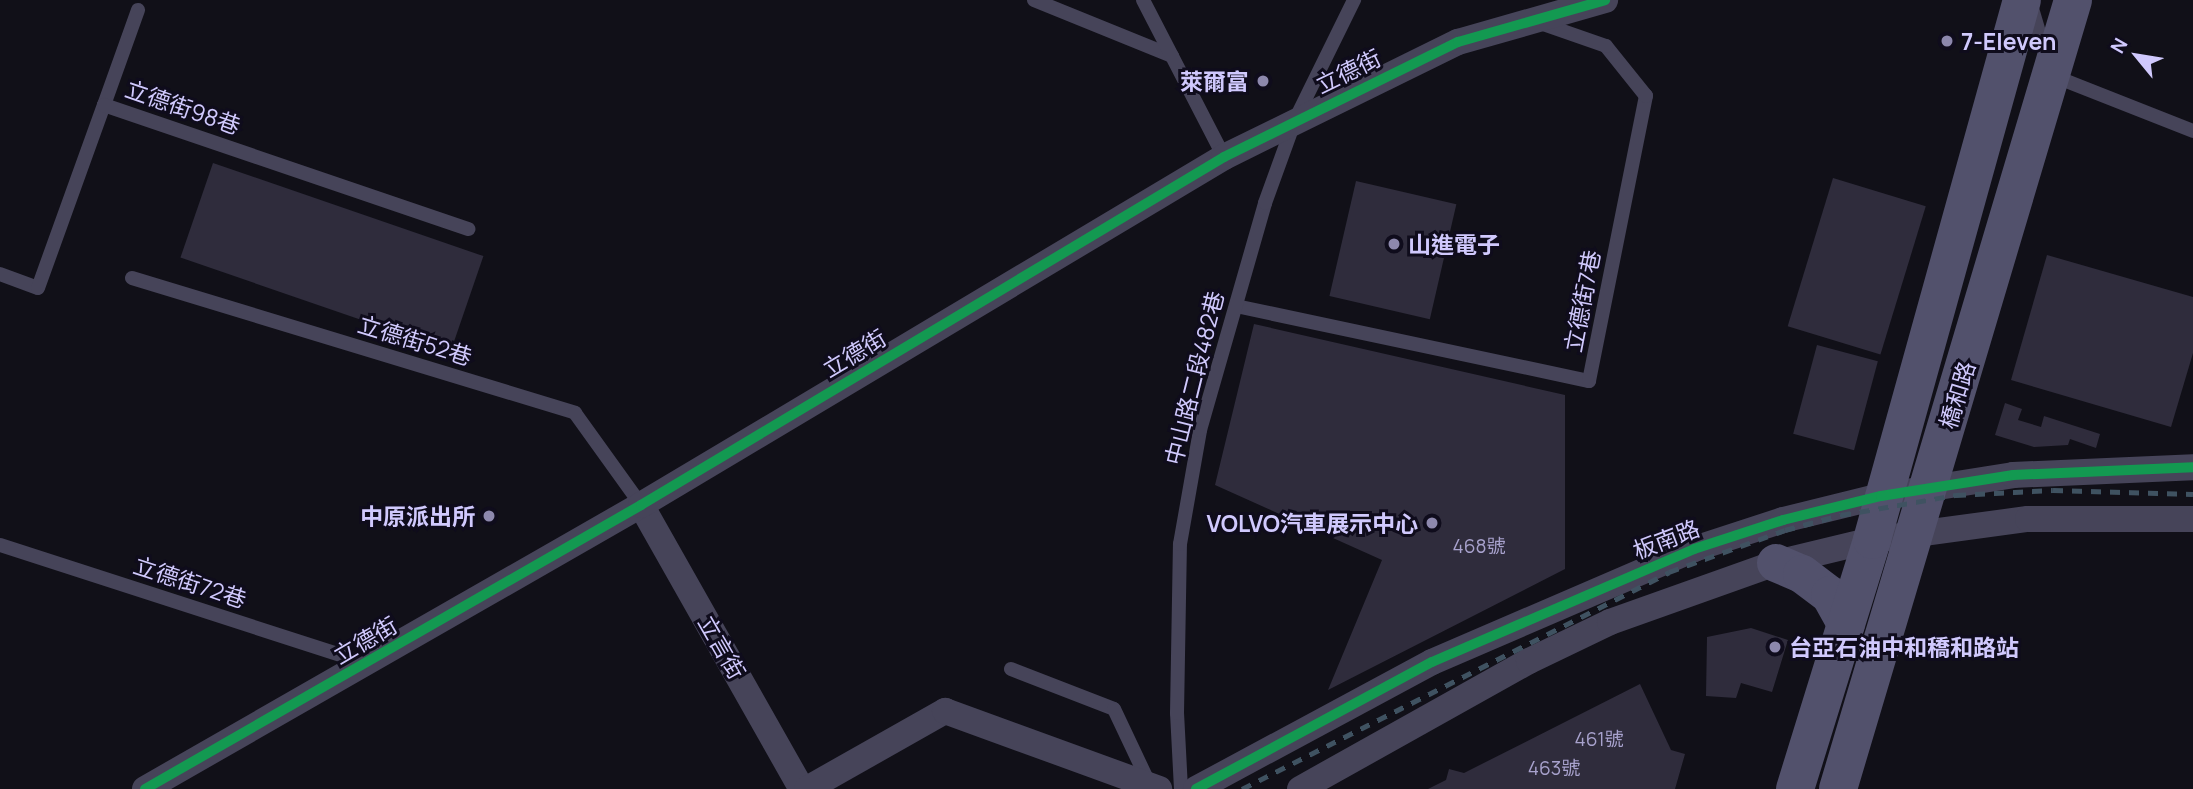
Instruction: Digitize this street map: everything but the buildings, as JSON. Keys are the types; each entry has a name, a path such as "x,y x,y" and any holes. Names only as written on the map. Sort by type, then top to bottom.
{"street":[{"name":"立德街","path":"145,789 641,505 1224,157 1458,42 1605,0"},
{"name":"橋和路","path":"1795,789 1872,540 1881,496 2022,0"},
{"name":"橋和路","path":"1838,789 1917,532 2073,0"},
{"name":"板南路","path":"1196,789 1432,662 1577,597 1707,545 1881,496 1930,487 2086,469 2193,467"},
{"name":"立言街","path":"641,505 804,789"},
{"path":"1300,789 1530,661 1599,628 1776,563 1917,532 2028,519 2193,519"},
{"path":"1776,563 1802,574 1830,595 1846,624"},
{"path":"804,789 945,710 1155,788"}],"lane":[{"path":"1034,0 1172,56"},
{"path":"1143,0 1224,157"},
{"name":"中山路二段482巷","path":"1181,789 1177,713 1180,544 1200,430 1295,120 1354,0"},
{"path":"2029,0 2052,76 2193,131"},
{"path":"104,105 138,10"},
{"name":"立德街7巷","path":"1236,306 1589,382 1646,96 1606,46 1533,20"},
{"name":"立德街98巷","path":"0,274 38,288 104,105 469,229"},
{"name":"立德街52巷","path":"132,278 575,413 641,505"},
{"name":"立德街72巷","path":"0,545 367,663"},
{"path":"1011,668 1114,709 1155,788"}],"railway":[{"path":"1242,789 1669,572 1785,530 1841,515 1956,495 2053,490 2193,494"}],"cycle path":[{"path":"145,789 641,505 1224,157 1458,42 1605,0"},
{"path":"1196,789 1432,662 1694,549 1783,520 1881,496 2013,475 2193,467"}],"place":[{"name":"7-Eleven","path":"1947,41"},
{"name":"萊爾富","path":"1263,81"},
{"name":"山進電子","path":"1394,244"},
{"name":"中原派出所","path":"489,516"},
{"name":"VOLVO汽車展示中心","path":"1432,523"},
{"name":"台亞石油中和穚和路站","path":"1775,647"}]}
